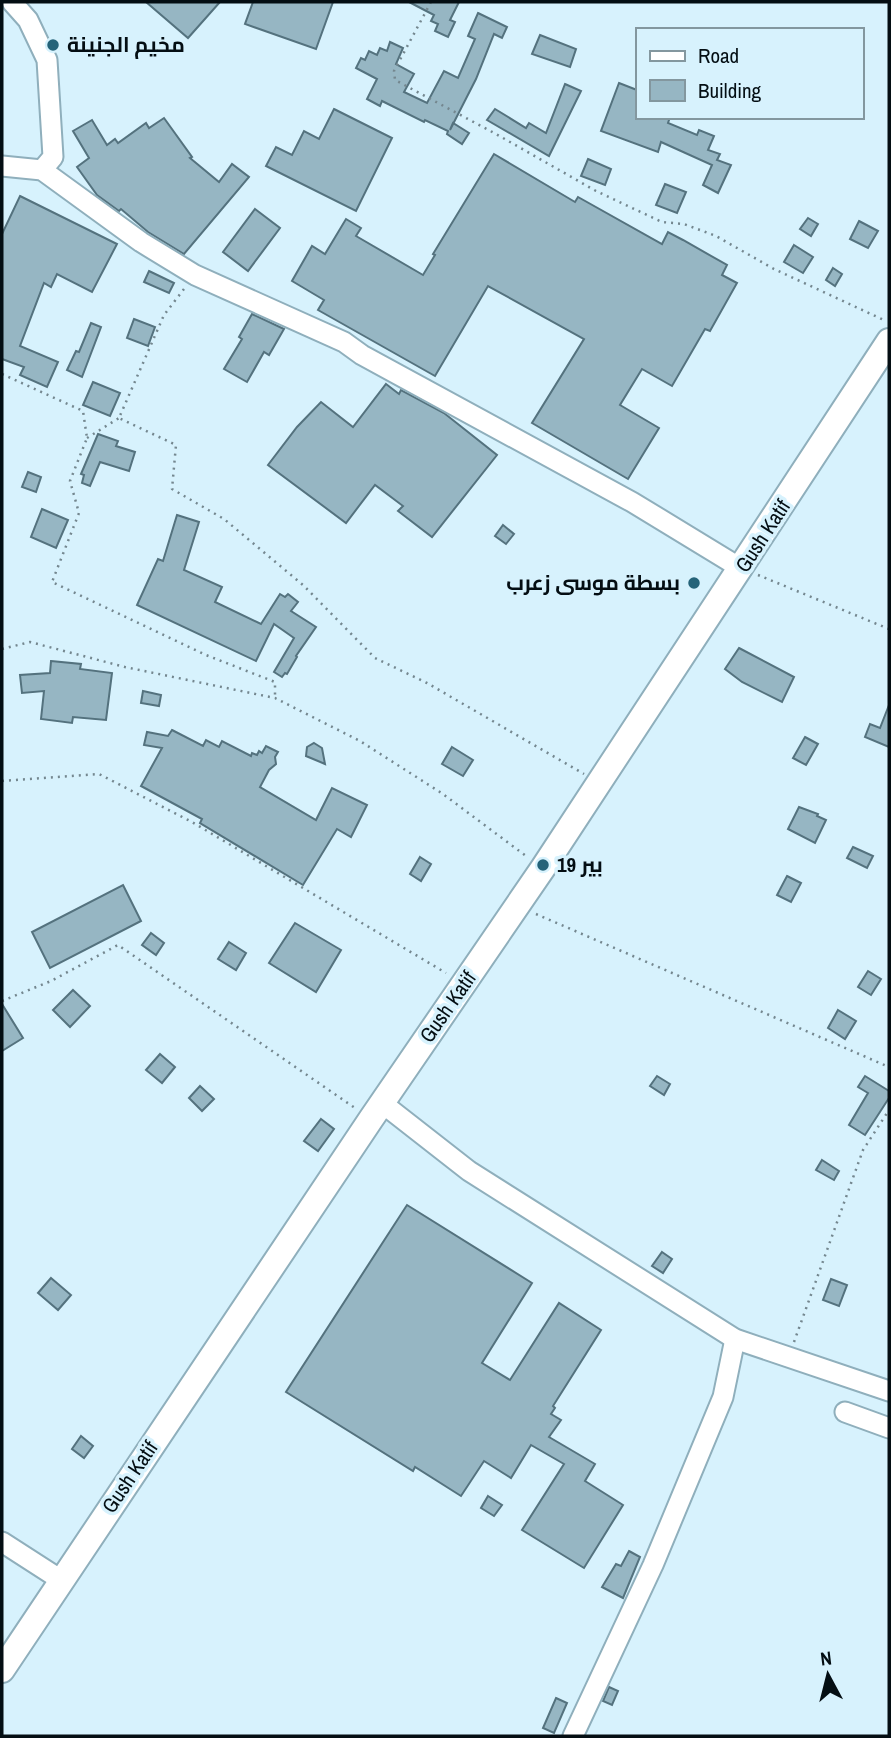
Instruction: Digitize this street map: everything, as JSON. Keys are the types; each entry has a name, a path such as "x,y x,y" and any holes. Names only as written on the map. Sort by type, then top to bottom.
{"main road":[{"name":"Gush Katif","path":"2,1670 376,1111 543,868 742,569 889,341"}],"street":[{"path":"12,2 28,20 47,60 53,157 42,170"},
{"path":"2,166 42,170 142,243 195,275 344,342 362,355 632,502 742,569"},
{"path":"376,1111 735,1339 889,1391"},
{"path":"573,1736 653,1565 723,1397 735,1339"},
{"path":"845,1412 889,1428"},
{"path":"2,1542 61,1580"}],"path":[{"path":"431,2 394,71 395,80 596,191 662,222 684,224 716,236 774,269 889,323"},
{"path":"88,438 119,418 164,315 195,275"},
{"path":"2,374 83,411 88,438 70,481 79,513 52,582 206,655 275,682 275,698"},
{"path":"119,418 176,445 172,489 224,519 303,585 375,657 427,683 599,782"},
{"path":"742,569 889,629"},
{"path":"2,649 30,642 125,667 275,698 360,741 443,794 543,868"},
{"path":"2,781 99,774 192,822 464,984"},
{"path":"517,906 889,1067"},
{"path":"2,1000 51,981 118,945 376,1111"},
{"path":"788,1358 863,1150 889,1110"}],"building":[{"path":"146,2 220,2 188,38"},
{"path":"253,2 333,2 316,49 245,24"},
{"path":"409,2 459,2 450,20 455,22 448,37 435,31 438,24 431,21 434,15"},
{"path":"478,13 507,27 502,38 494,34 476,79 453,123 469,133 462,144 447,134 448,131 425,120 424,122 382,101 380,106 367,99 377,79 356,68 361,58 365,60 369,51 377,55 380,48 387,51 390,42 403,48 396,64 414,74 404,92 427,103 444,71 458,78 475,39 468,36"},
{"path":"540,35 576,49 570,67 532,54"},
{"path":"619,83 636,90 636,119 669,119 668,123 697,135 699,130 714,136 708,150 720,154 717,160 731,165 718,193 703,185 712,165 661,142 658,152 601,131"},
{"path":"565,84 581,91 549,156 487,120 495,109 526,128 529,123 546,133"},
{"path":"334,109 392,138 356,211 266,166 276,147 292,155 304,131 319,139"},
{"path":"164,118 192,157 190,158 219,182 232,164 249,177 184,254 97,195 77,167 89,158 73,131 92,120 107,145 115,139 118,143 146,123 149,128"},
{"path":"494,154 575,202 578,197 662,244 668,232 727,265 722,275 737,283 710,331 705,329 672,386 642,369 620,405 659,428 628,479 532,423 584,339 488,286 435,376 318,310 324,300 292,281 312,246 325,254 346,219 361,228 356,236 423,275"},
{"path":"588,159 611,169 605,185 581,176"},
{"path":"665,184 686,192 677,213 656,205"},
{"path":"20,196 117,244 92,292 57,274 51,287 44,283 20,346 58,362 47,387 20,375 24,367 2,359 2,234"},
{"path":"255,209 280,228 248,271 223,252"},
{"path":"808,218 818,224 811,236 800,229"},
{"path":"859,221 878,231 868,248 850,239"},
{"path":"794,245 813,257 803,273 784,262"},
{"path":"833,268 842,274 835,286 826,280"},
{"path":"149,271 174,283 169,293 144,282"},
{"path":"252,314 284,329 269,355 264,352 247,382 224,369 242,339 239,337"},
{"path":"134,319 155,327 148,346 127,338"},
{"path":"91,323 101,327 82,377 67,370 76,351 79,352"},
{"path":"93,382 120,393 110,416 83,405"},
{"path":"386,384 399,394 401,390 444,413 497,455 432,537 398,511 403,506 375,485 346,523 268,465 297,427 321,402 353,427"},
{"path":"98,434 118,441 116,446 135,452 129,471 100,462 90,486 82,483 84,475 81,474"},
{"path":"28,472 41,477 36,492 22,487"},
{"path":"42,509 68,520 56,548 31,537"},
{"path":"177,515 199,522 184,570 222,587 215,602 261,624 280,594 285,597 288,594 298,602 291,611 316,627 287,674 282,677 274,672 294,638 274,624 256,661 137,605 158,559 163,561"},
{"path":"503,525 514,534 506,544 495,536"},
{"path":"739,648 794,677 782,702 742,682 725,669"},
{"path":"51,661 81,664 80,669 112,673 106,720 73,717 72,723 41,719 44,691 22,693 20,675 50,673"},
{"path":"143,691 161,695 159,706 141,703"},
{"path":"889,705 889,747 865,737 870,724 880,728"},
{"path":"172,730 203,746 206,740 219,747 222,741 251,756 252,753 257,755 259,751 262,753 266,746 278,752 275,757 276,764 269,770 260,787 316,820 332,788 367,805 351,837 337,829 303,885 200,823 202,819 141,786 162,748 144,745 147,732 168,736"},
{"path":"805,737 818,744 806,765 793,758"},
{"path":"314,743 322,748 325,764 306,756 307,747"},
{"path":"452,747 473,760 463,776 442,764"},
{"path":"799,807 826,820 815,843 788,829"},
{"path":"853,847 873,856 867,868 847,858"},
{"path":"420,857 431,864 421,881 410,874"},
{"path":"787,876 801,883 791,902 777,895"},
{"path":"123,885 141,921 50,968 32,932"},
{"path":"295,923 341,950 316,992 269,963"},
{"path":"151,933 164,943 156,955 142,945"},
{"path":"229,942 246,953 236,970 218,959"},
{"path":"868,971 881,979 871,995 858,987"},
{"path":"73,990 90,1006 70,1027 53,1010"},
{"path":"2,1004 23,1038 2,1051"},
{"path":"838,1010 856,1021 845,1039 828,1028"},
{"path":"160,1054 175,1067 162,1083 146,1070"},
{"path":"657,1076 670,1084 664,1095 650,1086"},
{"path":"865,1076 889,1091 889,1098 865,1135 849,1125 868,1093 858,1087"},
{"path":"200,1086 214,1099 202,1111 189,1098"},
{"path":"321,1119 334,1129 318,1151 304,1141"},
{"path":"822,1160 839,1171 834,1180 816,1170"},
{"path":"407,1205 532,1283 482,1363 510,1380 559,1303 601,1330 553,1406 555,1408 551,1414 561,1420 549,1437 595,1464 585,1481 623,1505 584,1568 522,1530 564,1464 531,1445 511,1478 484,1461 461,1496 415,1467 413,1471 286,1392"},
{"path":"662,1252 672,1259 663,1273 652,1266"},
{"path":"51,1278 71,1295 58,1310 38,1293"},
{"path":"831,1279 847,1285 839,1306 823,1300"},
{"path":"81,1436 93,1446 84,1458 72,1449"},
{"path":"488,1496 502,1505 494,1516 481,1508"},
{"path":"629,1551 640,1557 623,1598 602,1587 616,1564 621,1566"},
{"path":"609,1687 618,1691 612,1705 603,1701"},
{"path":"556,1698 567,1703 554,1733 543,1728"}],"place":[{"name":"مخيم الجنينة","path":"53,45"},
{"name":"بسطة موسى زعرب","path":"694,583"},
{"name":"بير 19","path":"543,865"}]}
